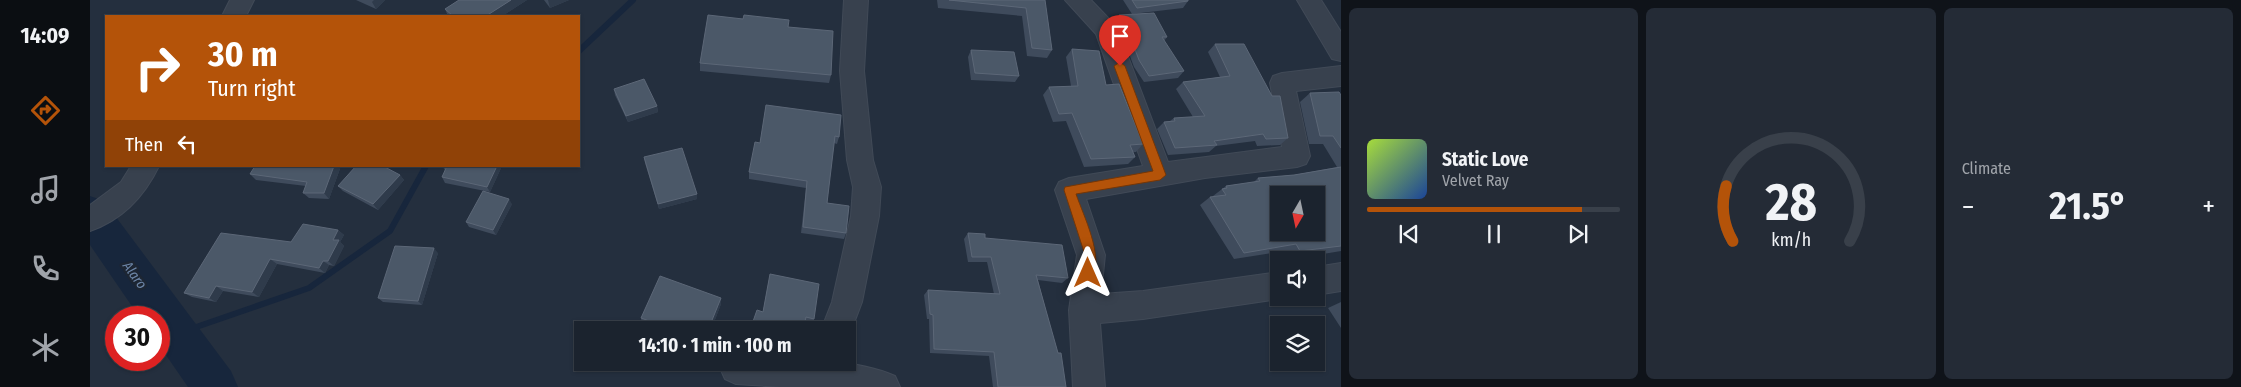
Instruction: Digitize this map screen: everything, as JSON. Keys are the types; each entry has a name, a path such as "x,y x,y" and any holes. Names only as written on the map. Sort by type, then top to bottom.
{"street":[{"path":"234,15 242,0"},
{"path":"840,321 847,302 865,216 867,187 860,160 852,70 856,0"},
{"path":"1077,0 1106,30 1160,175"},
{"path":"1309,0 1341,52"},
{"path":"1088,387 1084,310 1091,255 1069,190 1297,156 1282,83 1341,76"},
{"path":"90,219 104,211 131,190 145,167"},
{"path":"1325,280 1341,277"},
{"path":"1084,310 1143,305 1270,287"},
{"path":"832,371 884,387"}],"building":[{"path":"459,0 511,0 488,15 452,15 445,9"},
{"path":"949,0 1045,0 1052,50 1032,48 1026,8"},
{"path":"1132,0 1188,0 1188,1 1137,8"},
{"path":"1154,13 1167,37 1162,37 1184,71 1149,76 1139,60 1125,23 1119,15"},
{"path":"708,15 743,19 744,15 789,20 788,27 833,31 831,75 700,63"},
{"path":"1215,44 1244,44 1272,96 1280,96 1288,138 1266,139 1263,134 1214,141 1217,145 1175,148 1164,122 1175,121 1174,118 1205,116 1183,82 1230,76"},
{"path":"1072,49 1099,51 1106,85 1119,84 1143,144 1130,145 1135,157 1091,159 1072,113 1059,114 1049,87 1078,86"},
{"path":"971,50 1014,52 1019,76 975,73"},
{"path":"644,79 657,106 626,116 614,89"},
{"path":"1339,92 1341,95 1341,148 1333,136 1320,136 1310,93"},
{"path":"766,105 841,115 839,137 835,136 827,203 849,206 846,233 803,227 807,181 749,172 755,142 760,143"},
{"path":"682,148 697,194 658,204 644,157"},
{"path":"254,167 334,167 324,193 303,193 307,182 250,174"},
{"path":"355,167 385,167 400,175 373,204 338,186"},
{"path":"447,167 497,167 487,187 442,177"},
{"path":"1341,167 1341,246 1300,251 1296,244 1244,253 1210,197 1226,195 1222,189 1227,188 1226,186 1260,181 1258,178 1294,175"},
{"path":"483,191 509,199 493,230 466,222"},
{"path":"303,224 338,230 333,240 339,240 328,261 323,261 319,268 270,259 252,292 216,286 209,298 184,293 221,233 291,242"},
{"path":"968,233 985,234 985,238 1062,245 1068,278 1036,275 1058,353 1061,353 1066,387 998,387 994,352 934,349 933,315 930,314 928,290 1000,294 991,257 972,257"},
{"path":"395,246 434,248 418,301 378,298"},
{"path":"770,274 819,284 814,319 806,317 805,321 753,321 757,310 763,312"},
{"path":"660,276 721,298 712,321 649,321 641,318"}],"waterway":[{"path":"580,50 633,0"},
{"path":"176,334 309,288 390,231 425,167"},
{"name":"Alaro","path":"90,213 215,387"}],"route":[{"path":"1088,273 1091,255 1069,190 1160,175 1120,66"}]}
